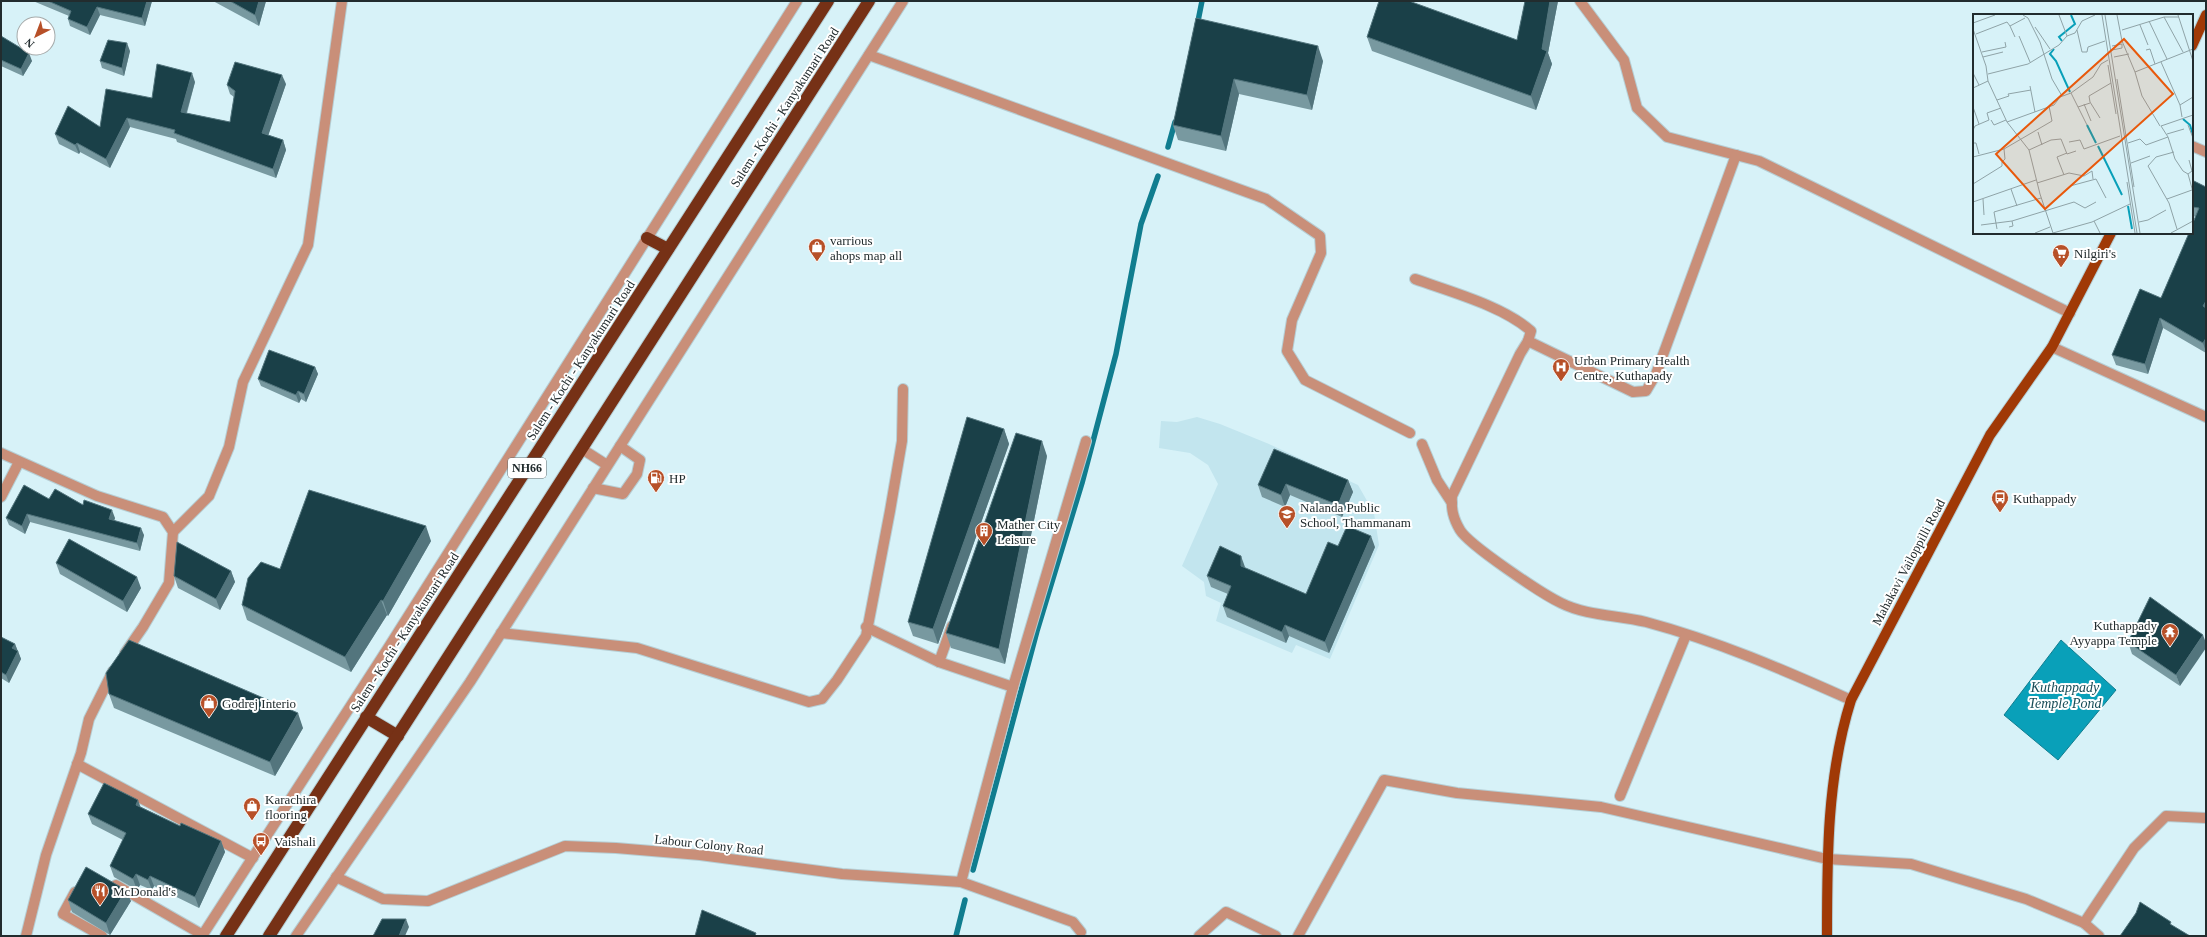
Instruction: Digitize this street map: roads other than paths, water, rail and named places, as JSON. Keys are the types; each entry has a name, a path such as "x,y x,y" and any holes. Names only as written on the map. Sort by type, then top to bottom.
{"highway":[{"name":"Salem - Kochi - Kanyakumari Road","path":"226,936 828,1"},
{"name":"Salem - Kochi - Kanyakumari Road","path":"269,936 869,1"},
{"path":"647,238 668,249"},
{"path":"366,717 398,736"}],"main road":[{"path":"2193,44 2206,15"},
{"name":"Mahakavi Vailoppilli Road","path":"1827,936 1827,858 1834,776 1841,731 1851,700 1990,435 2052,347 2110,234"}],"street":[{"path":"173,532 209,496 229,447 243,382 308,245 342,1"},
{"path":"108,881 202,935 390,645 797,1"},
{"path":"296,936 470,682 903,1"},
{"path":"1580,1 1624,60 1637,108 1667,137 1759,161 2070,313"},
{"path":"868,55 1266,199 1320,236 1321,253 1292,320 1286,351 1305,380 1410,433"},
{"path":"2193,146 2206,152"},
{"path":"1528,341 1633,392 1646,391 1656,374 1736,155"},
{"path":"1415,279 1487,305 1526,326 1531,331 1528,341 1520,354 1452,496 1451,512 1461,531 1480,549 1549,597 1562,604 1585,611 1646,622 1686,635 1760,660 1851,700"},
{"path":"2052,347 2206,417"},
{"path":"501,633 637,648 809,702 822,698 837,680 866,636 866,627 901,449 903,389"},
{"path":"961,882 1013,687 1086,441"},
{"path":"1422,444 1437,480 1452,503"},
{"path":"593,488 624,494 637,474 640,460 620,446"},
{"path":"582,449 607,465"},
{"path":"1,453 97,496 163,517 173,532 169,583 143,627 110,677 89,719 77,764 46,855 26,936"},
{"path":"1,497 19,462"},
{"path":"939,662 955,618"},
{"path":"866,627 939,662 1013,687"},
{"path":"1620,796 1686,635"},
{"path":"77,764 253,858"},
{"path":"1298,936 1384,780 1457,793 1601,807 1827,858 1911,864 2026,899 2084,923 2099,936"},
{"path":"2084,923 2134,848 2166,816 2206,818"},
{"name":"Labour Colony Road","path":"336,877 383,899 428,901 565,846 632,849 700,855 842,874 961,882 1073,922 1084,935"},
{"path":"81,882 63,914 102,936"},
{"path":"1199,936 1226,912 1276,936"}],"water":[{"name":"Kuthappady Temple Pond","path":"2061,640 2116,690 2058,760 2004,715"}],"waterway":[{"path":"1197,26 1202,1"},
{"path":"1168,147 1175,122"},
{"path":"973,870 1037,631 1082,483 1116,354 1141,224 1158,176"},
{"path":"956,936 965,900"}],"place":[{"name":"varrious ahops map all","path":"817,262"},
{"name":"Nilgiri's","path":"2061,268"},
{"name":"Urban Primary Health Centre, Kuthapady","path":"1561,382"},
{"name":"HP","path":"656,493"},
{"name":"Kuthappady","path":"2000,513"},
{"name":"Nalanda Public School, Thammanam","path":"1287,529"},
{"name":"Mather City Leisure","path":"984,546"},
{"name":"Kuthappady Ayyappa Temple","path":"2170,647"},
{"name":"Godrej Interio","path":"209,718"},
{"name":"Karachira flooring","path":"252,821"},
{"name":"Vaishali","path":"261,856"},
{"name":"McDonald's","path":"100,906"}]}
